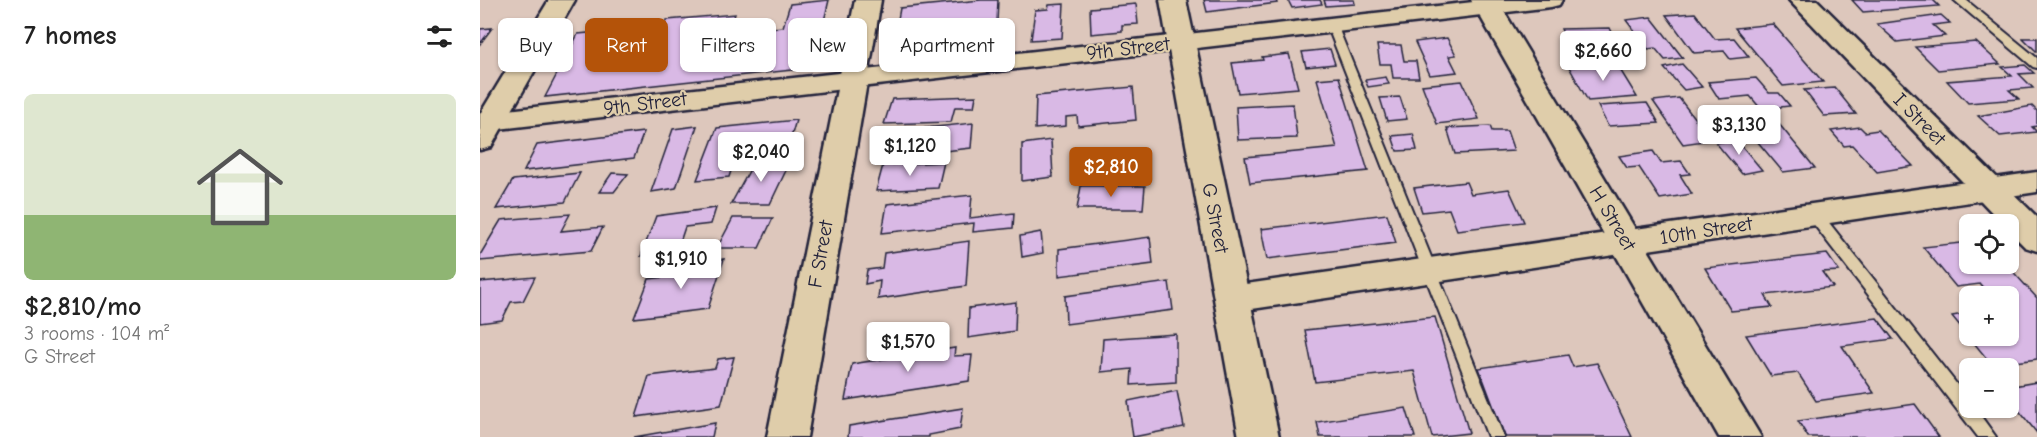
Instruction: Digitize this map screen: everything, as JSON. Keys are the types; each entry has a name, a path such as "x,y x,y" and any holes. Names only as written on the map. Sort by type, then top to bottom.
{"street":[{"path":"485,130 562,0"},
{"name":"F Street","path":"787,437 868,0"},
{"name":"G Street","path":"1173,0 1259,437"},
{"name":"9th Street","path":"485,130 852,80 1332,25 1486,4 1551,0"},
{"name":"I Street","path":"1802,0 2037,238"},
{"name":"H Street","path":"1486,4 1741,437"},
{"name":"10th Street","path":"1232,299 2037,182"}],"lane":[{"path":"1959,0 2037,64"},
{"path":"1332,25 1496,437"},
{"path":"1814,214 1988,437"}],"building":[{"path":"829,0 825,18 788,18 788,70 776,72 776,28 783,27 790,4"},
{"path":"998,0 997,18 898,18 900,8"},
{"path":"1204,0 1276,0 1277,3 1207,12"},
{"path":"1288,0 1320,0 1322,4 1292,8"},
{"path":"1324,0 1354,0 1355,4 1326,6"},
{"path":"1852,0 1933,0 1939,6 1863,12"},
{"path":"1064,4 1062,38 1031,40 1035,10 1048,9 1049,5"},
{"path":"1136,4 1138,24 1122,25 1122,31 1091,34 1090,8"},
{"path":"1695,13 1715,39 1734,38 1749,57 1730,59 1724,51 1694,53 1666,15"},
{"path":"735,14 733,18 690,18"},
{"path":"1941,15 1950,23 1933,25 1945,36 1897,42 1877,24"},
{"path":"1651,17 1683,58 1665,60 1655,48 1648,49 1626,20"},
{"path":"680,19 680,72 774,72 545,97 558,72 573,72 573,44 578,34 585,33 585,72 668,72 668,20"},
{"path":"1773,24 1823,82 1783,86 1735,28"},
{"path":"492,28 480,44 480,29"},
{"path":"1610,28 1621,51 1571,52 1561,29"},
{"path":"1447,38 1456,55 1449,56 1457,72 1430,75 1415,42"},
{"path":"2023,38 2037,38 2037,51 2036,51"},
{"path":"1976,42 2000,64 1938,70 1915,47"},
{"path":"1377,45 1401,45 1404,61 1416,61 1419,78 1393,78 1391,64 1380,64"},
{"path":"1330,49 1335,64 1306,67 1302,52"},
{"path":"1289,54 1298,88 1238,93 1232,63 1263,60 1262,57"},
{"path":"1616,63 1637,97 1588,101 1569,67"},
{"path":"1682,64 1702,87 1684,90 1664,68"},
{"path":"2025,65 2034,73 2019,74 2033,88 2009,90 2019,99 1968,103 1947,81 2012,76 2002,67"},
{"path":"1339,77 1368,171 1250,183 1245,157 1337,148 1317,79"},
{"path":"1386,77 1389,84 1368,87 1365,80"},
{"path":"1756,78 1769,93 1779,93 1790,106 1761,109 1750,96 1719,99 1708,82"},
{"path":"1462,81 1479,119 1437,124 1422,85"},
{"path":"1133,87 1136,120 1078,126 1077,116 1066,117 1066,126 1035,129 1036,96"},
{"path":"1835,88 1856,114 1824,116 1804,90"},
{"path":"976,96 974,107 955,107 951,122 884,124 892,99"},
{"path":"1400,97 1407,119 1387,121 1380,98"},
{"path":"1679,98 1711,140 1683,144 1653,101"},
{"path":"1647,103 1659,123 1608,126 1598,106"},
{"path":"1293,104 1297,138 1238,140 1236,107"},
{"path":"2032,106 2037,111 2037,126 2032,127 2037,132 2000,136 1978,116"},
{"path":"1774,118 1815,168 1783,172 1742,123"},
{"path":"796,120 790,141 739,146 729,177 697,180 717,128"},
{"path":"973,123 971,148 882,158 887,132"},
{"path":"697,126 676,188 651,192 673,129"},
{"path":"1490,126 1492,131 1507,131 1514,151 1455,154 1447,128"},
{"path":"1860,127 1865,132 1878,130 1913,166 1877,172 1852,145 1844,146 1831,131"},
{"path":"644,132 634,158 524,171 537,145"},
{"path":"1413,134 1417,150 1397,151 1392,136"},
{"path":"1736,139 1762,170 1742,174 1716,143"},
{"path":"1051,140 1053,177 1022,181 1022,144"},
{"path":"1653,151 1661,163 1681,161 1690,174 1680,175 1692,194 1660,199 1639,167 1627,168 1619,156"},
{"path":"754,162 790,162 770,204 731,204"},
{"path":"944,162 938,188 876,191 883,165"},
{"path":"580,173 565,202 496,209 513,180"},
{"path":"612,173 628,174 614,192 599,192"},
{"path":"1466,182 1471,194 1509,189 1524,222 1457,230 1449,209 1422,212 1414,188"},
{"path":"1081,186 1145,186 1143,209 1077,209"},
{"path":"972,195 970,218 1014,213 1013,228 973,232 974,223 882,233 887,204"},
{"path":"716,208 711,224 685,227 677,251 641,256 656,216"},
{"path":"570,214 561,231 603,227 591,251 480,261 480,255 501,220"},
{"path":"1387,214 1396,243 1267,259 1261,229"},
{"path":"733,218 773,218 759,248 717,248"},
{"path":"1041,232 1043,253 1022,257 1020,236"},
{"path":"1150,237 1153,264 1059,276 1059,249"},
{"path":"969,241 966,286 878,299 880,281 865,284 867,270 882,268 884,253"},
{"path":"1959,243 1959,274 2015,274 2037,298 2037,359 2019,361 2019,358 1986,358 1976,346 2019,346 2019,286 1982,286 1980,284 1956,287 1923,247"},
{"path":"1827,254 1839,271 1822,272 1833,287 1765,295 1772,307 1731,311 1705,268"},
{"path":"724,259 708,309 634,318 649,279 680,275 684,264"},
{"path":"535,277 523,301 511,302 502,320 480,323 480,282"},
{"path":"1169,282 1173,310 1066,324 1065,296"},
{"path":"1016,302 1015,331 968,338 969,308"},
{"path":"1959,315 1959,325 1952,316"},
{"path":"1435,317 1469,433 1432,437 1414,371 1315,382 1305,330"},
{"path":"1877,318 1893,339 1842,346 1874,393 1816,401 1798,373 1771,376 1746,335"},
{"path":"1176,334 1176,382 1131,385 1132,369 1101,372 1103,339"},
{"path":"955,348 954,356 972,355 969,381 845,400 852,364"},
{"path":"1568,355 1573,367 1597,363 1632,437 1505,437 1479,368"},
{"path":"734,357 721,405 636,417 649,376 715,368 718,359"},
{"path":"2037,382 2037,433 2019,411 2019,385"},
{"path":"1177,391 1184,427 1133,437 1128,401"},
{"path":"1915,404 1939,437 1808,437 1798,421"},
{"path":"963,408 960,429 929,435 929,437 848,437 849,426"},
{"path":"1406,408 1415,437 1320,437 1317,422"},
{"path":"715,423 712,437 634,437"}]}
